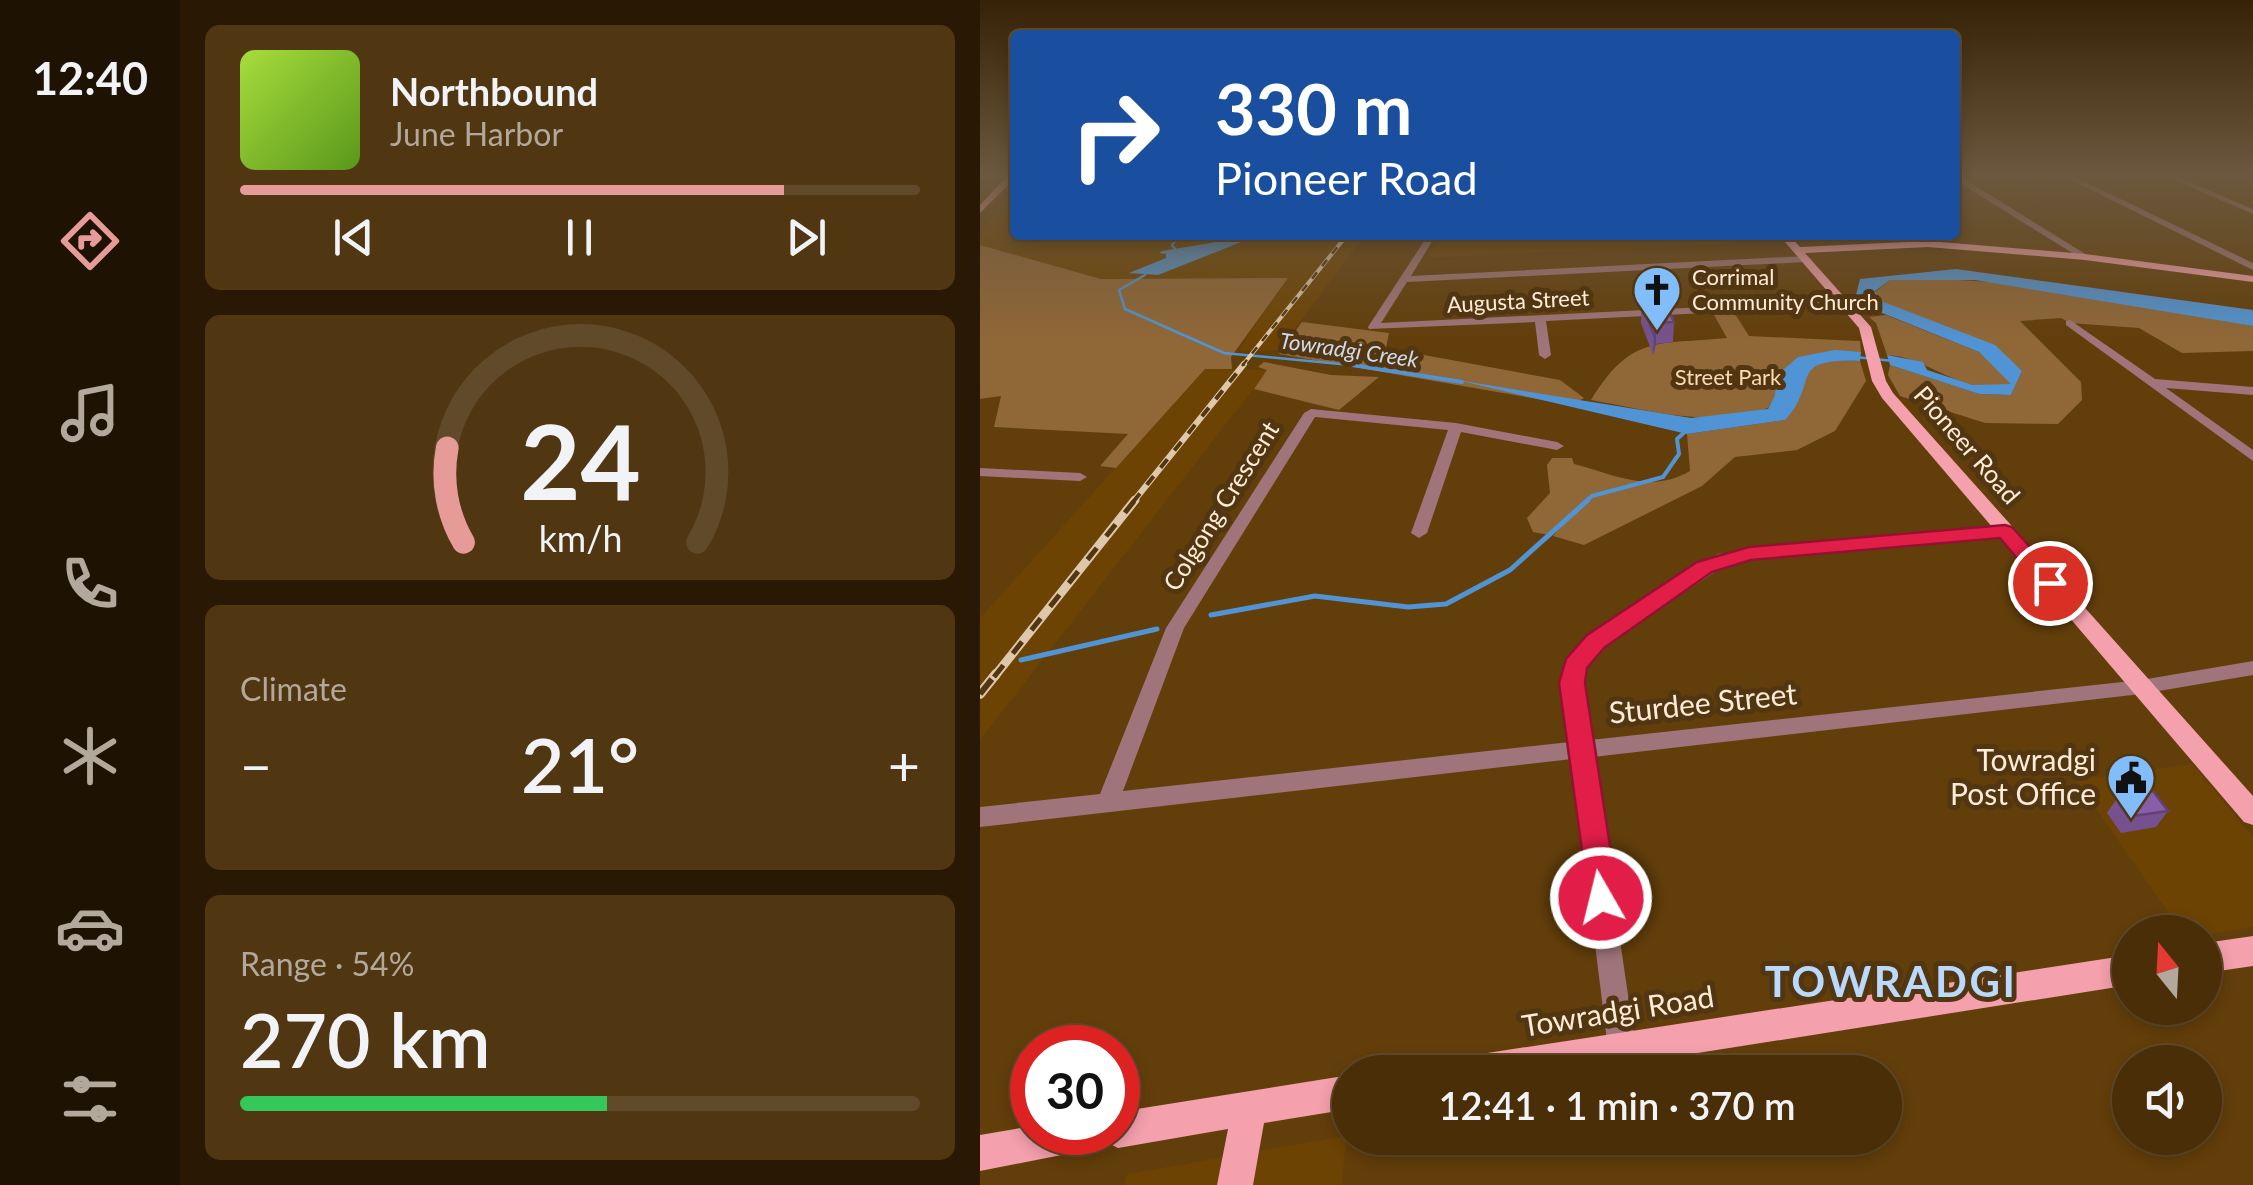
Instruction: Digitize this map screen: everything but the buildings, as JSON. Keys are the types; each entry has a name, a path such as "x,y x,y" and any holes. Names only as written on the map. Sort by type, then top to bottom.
{"main road":[{"name":"Pioneer Road","path":"1788,240 1866,327 1887,395 2253,814"},
{"path":"1801,255 1928,244 2086,257 2253,279"},
{"path":"2222,956 2253,951"},
{"name":"Towradgi Road","path":"1588,1055 2112,973"},
{"path":"1140,1126 1332,1095"},
{"path":"1235,1185 1249,1108"},
{"path":"980,1153 1010,1148"}],"street":[{"path":"2042,230 2086,257"},
{"path":"2177,230 2253,267"},
{"path":"1402,279 1429,240"},
{"path":"1923,240 1928,244"},
{"path":"1402,279 1801,255"},
{"name":"Augusta Street","path":"1402,279 1372,327 1845,304"},
{"path":"1540,320 1545,355"},
{"path":"2070,323 2253,457"},
{"path":"2151,382 2253,390"},
{"name":"Colgong Crescent","path":"1107,804 1175,628 1308,415 1318,411 1456,427 1558,446"},
{"path":"1419,533 1456,427"},
{"path":"980,472 1080,478"},
{"path":"1622,1050 1572,683 1581,656 1714,562 1749,553 2005,531"},
{"name":"Sturdee Street","path":"980,817 2141,687 2253,668"}],"shaded area":[{"path":"983,230 1010,230 1010,240 1361,240 1279,350 1238,351 1287,278 1101,279 980,245"},
{"path":"1439,240 1734,243 1427,258"},
{"path":"1205,369 1268,370 980,740 980,618"},
{"path":"2192,764 2253,837 2253,927 2222,932 2222,915 2170,915 2076,780"},
{"path":"1332,1138 1332,1155 1344,1155 1342,1185 1124,1185 1127,1174"}],"green space":[{"path":"980,245 1101,279 1288,278 1231,357 1232,369 1205,369 1116,468 1100,466 1128,434 994,427 1001,396 980,399"},
{"path":"1890,280 2008,283 2253,326 2253,351 2182,353 2139,328 2070,323 2061,318 2020,321 2081,382 2082,400 2058,424 1985,423 1900,396 1888,375 1890,365 1979,394 2011,395 2022,371 1881,301 1875,292"},
{"name":"Street Park","path":"1735,314 1749,336 1860,341 1861,352 1798,357 1768,408 1746,414 1679,416 1591,400 1620,363 1633,353 1664,343 1727,338 1714,315"},
{"path":"1886,315 1979,352 2012,384 1978,386 1918,362 1887,355 1876,323 1869,317"},
{"path":"1302,322 1389,333 1386,348 1560,380 1584,398 1572,405 1279,354"},
{"path":"1826,360 1860,361 1866,381 1835,431 1797,450 1735,457 1702,486 1584,545 1553,536 1568,518 1549,535 1533,532 1527,518 1550,493 1547,465 1552,458 1572,458 1574,464 1633,480 1675,478 1690,471 1687,434 1785,420 1810,369"},
{"path":"1264,362 1331,375 1379,377 1339,410 1254,389 1267,370 1258,367"}],"water":[{"path":"1246,240 1158,275 1129,273 1166,258 1166,254 1159,253"},
{"path":"1956,269 2253,310 2253,326 1975,280 1890,280 1875,291 1881,301 1995,345 2022,371 2011,395 1979,394 1890,365 1887,355 1923,362 1927,370 1973,385 2011,384 1979,352 1870,308 1856,295 1860,279"},
{"path":"1835,350 1861,352 1860,361 1837,361 1813,368 1785,420 1687,434 1457,380 1691,418 1768,409 1775,395 1777,375 1798,357"}],"waterway":[{"name":"Towradgi Creek","path":"1176,240 1172,245 1178,253"},
{"name":"Towradgi Creek","path":"1145,275 1119,290 1125,309 1224,353 1356,365"},
{"path":"1855,357 1894,361"},
{"name":"Towradgi Creek","path":"1346,364 1356,365"},
{"name":"Towradgi Creek","path":"1356,365 1361,366"},
{"name":"Towradgi Creek","path":"1356,365 1462,382"},
{"path":"1585,502 1592,496 1663,477 1679,454 1677,439 1688,429"},
{"path":"1211,615 1315,596 1408,607 1446,604 1510,570 1588,500"},
{"path":"1021,660 1157,629"}],"railway":[{"path":"1242,366 1343,240"},
{"path":"1133,502 1244,364"},
{"path":"994,677 1135,500"},
{"path":"980,694 996,674"}],"place":[{"name":"Corrimal Community Church","path":"1657,332"},
{"name":"Towradgi Post Office","path":"2131,820"}],"district":[{"name":"TOWRADGI","path":"1891,982"}],"route":[{"path":"1601,898 1572,683 1575,665 1596,642 1704,567 1749,553 2005,531 2050,583"}]}
